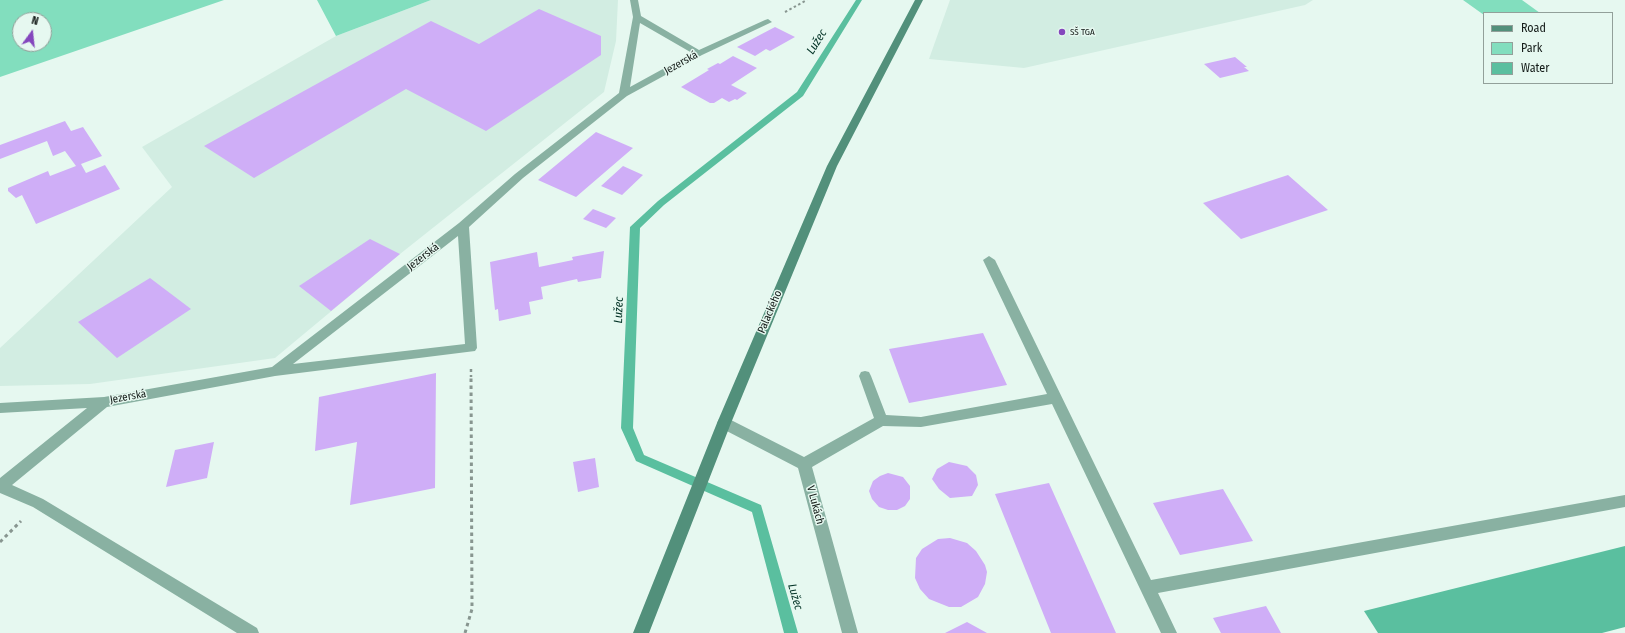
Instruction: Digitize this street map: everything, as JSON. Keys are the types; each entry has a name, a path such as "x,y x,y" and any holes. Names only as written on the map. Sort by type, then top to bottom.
{"street":[{"path":"624,94 637,17 634,0"},
{"name":"Palackého","path":"641,633 724,422 832,166 919,0"},
{"path":"637,17 699,53"},
{"name":"Jezerská","path":"0,408 104,402 276,371 463,226 518,176 624,94 699,53 768,22"},
{"path":"276,371 471,348 463,226"},
{"path":"989,260 1169,633"},
{"path":"865,376 880,420"},
{"path":"724,422 804,464 880,420 921,422 1056,398"},
{"path":"104,402 1,486 38,503 252,633"},
{"name":"V Lukách","path":"804,464 850,633"},
{"path":"1147,588 1625,501"}],"path":[{"path":"768,22 808,0"},
{"path":"465,633 472,609 471,348"}],"shaded area":[{"path":"431,0 618,0 616,41 604,92 400,254 275,358 90,384 0,386 0,348 172,187 142,147 336,36"},
{"name":"SŠ TGA","path":"950,0 1313,0 1305,5 1024,68 929,59"}],"green space":[{"path":"0,0 224,0 0,77"},
{"path":"317,0 431,0 336,36"},
{"path":"1463,0 1522,0 1539,12 1483,12 1483,14"}],"water":[{"path":"1625,546 1625,627 1602,633 1378,633 1364,611"}],"building":[{"path":"539,9 601,36 601,55 486,131 406,89 254,178 204,146 431,21 479,44"},
{"path":"775,27 795,37 770,51 766,49 755,56 737,47"},
{"path":"733,56 757,68 731,85 747,93 737,100 735,99 729,102 722,98 714,103 710,103 681,87 709,70 707,69 718,63 720,64"},
{"path":"1235,57 1247,67 1244,67 1249,71 1220,78 1204,64"},
{"path":"65,121 71,131 83,127 102,156 81,164 86,173 105,165 120,189 36,224 22,195 16,198 8,191 8,188 48,171 50,176 76,166 65,151 53,156 47,141 0,159 0,145"},
{"path":"596,132 633,148 576,197 538,180"},
{"path":"623,166 643,175 622,195 601,186"},
{"path":"1288,175 1328,210 1241,239 1203,203"},
{"path":"593,209 616,218 606,228 583,219"},
{"path":"370,239 400,254 331,311 299,286"},
{"path":"604,251 601,278 578,282 577,279 541,287 543,299 529,302 531,314 499,321 498,309 495,310 490,262 537,252 539,267 573,260 572,257"},
{"path":"150,278 191,309 117,358 78,322"},
{"path":"983,333 1007,385 909,403 889,349"},
{"path":"436,373 435,488 350,505 357,442 315,451 319,397"},
{"path":"214,442 207,478 166,487 175,450"},
{"path":"595,458 599,487 578,492 573,462"},
{"path":"949,462 967,466 976,475 978,485 972,496 950,498 939,489 932,479 937,469"},
{"path":"888,473 903,477 910,486 910,499 905,506 897,510 888,510 879,507 872,499 869,491 873,481"},
{"path":"1049,483 1116,633 1051,633 995,494"},
{"path":"1223,489 1253,541 1180,555 1153,503"},
{"path":"950,538 967,543 976,551 985,565 987,572 985,584 978,597 961,607 949,607 929,599 920,589 915,578 916,558 922,549 938,539"},
{"path":"1266,606 1281,633 1221,633 1213,618"},
{"path":"967,622 987,633 945,633"}],"waterway":[{"name":"Lužec","path":"791,633 757,509 640,458 627,428 635,227 661,203 800,94 859,0"}],"place":[{"name":"SŠ TGA","path":"1062,32"}]}
